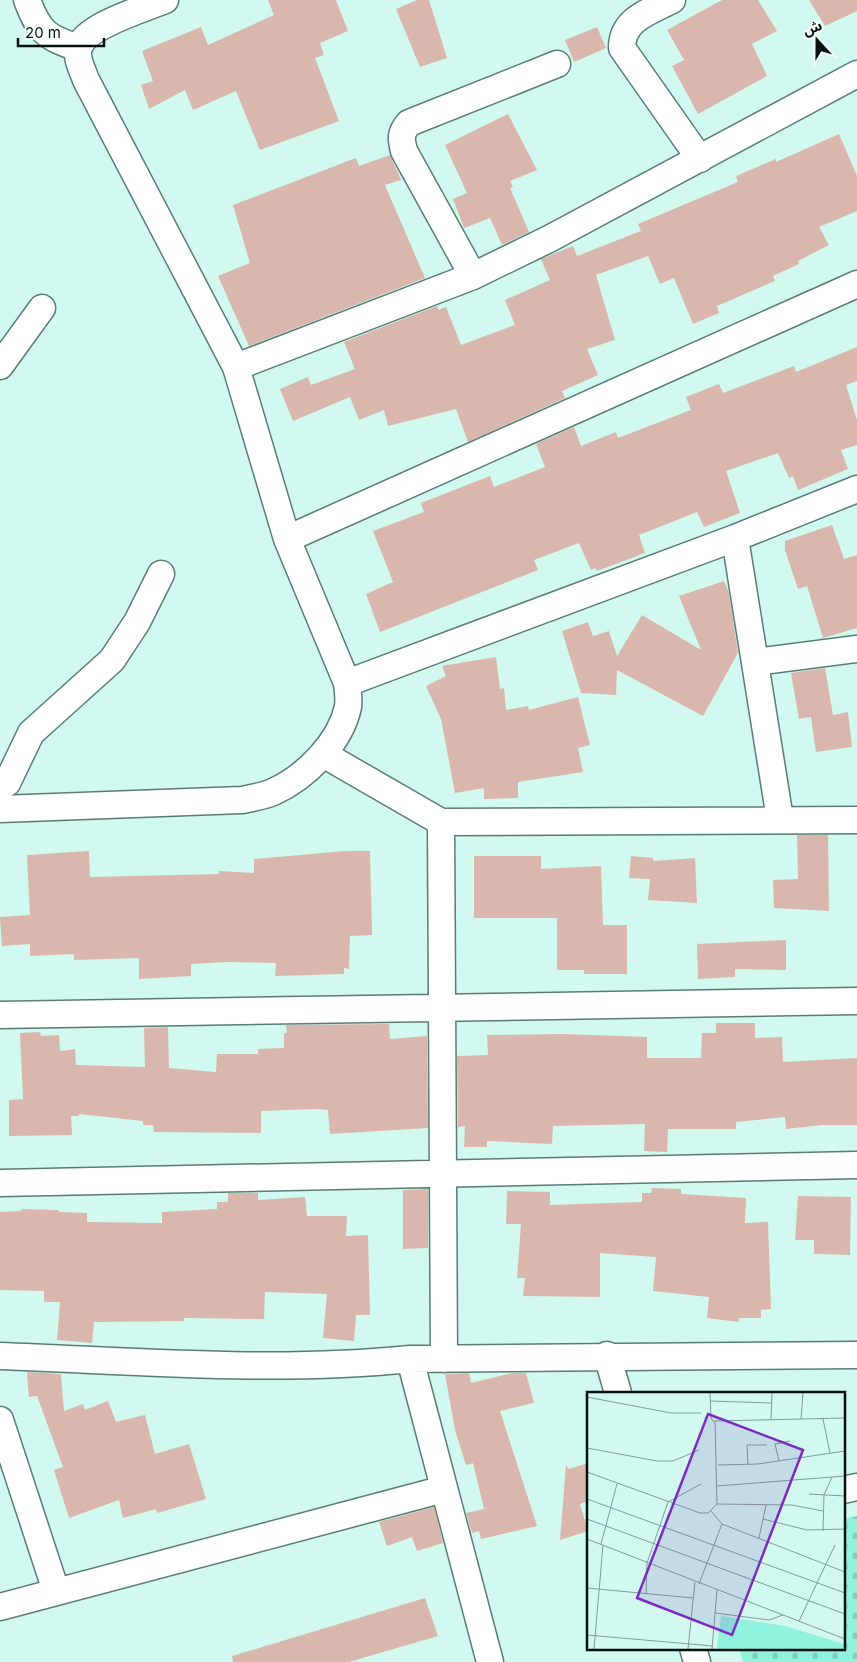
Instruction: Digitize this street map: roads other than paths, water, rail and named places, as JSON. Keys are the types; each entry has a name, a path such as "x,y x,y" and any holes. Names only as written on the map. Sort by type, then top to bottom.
{"street":[{"path":"26,0 36,23 42,31 50,37 78,48"},
{"path":"0,809 242,800 272,793 300,775 323,754 340,729 348,706 347,683 288,539 236,367 86,80 78,57 78,48 85,37 101,27 165,0"},
{"path":"672,0 632,22 622,36 622,48 700,159"},
{"path":"473,276 404,151 401,139 403,130 409,123 557,64"},
{"path":"236,367 473,276 700,159 857,74"},
{"path":"288,539 857,284"},
{"path":"0,366 42,308"},
{"path":"347,683 735,538 857,489"},
{"path":"735,538 780,819"},
{"path":"0,787 7,783 31,733 112,660 137,622 161,574"},
{"path":"755,662 857,649"},
{"path":"323,754 442,822 857,820"},
{"path":"442,822 444,1358"},
{"path":"0,1015 857,1001"},
{"path":"0,1183 857,1166"},
{"path":"607,1355 618,1392"},
{"path":"0,1356 281,1367 353,1365 410,1359 444,1358 607,1355 857,1355"},
{"path":"410,1359 490,1662"},
{"path":"0,1420 56,1592"},
{"path":"844,1490 857,1487"},
{"path":"0,1607 444,1489"}]}
